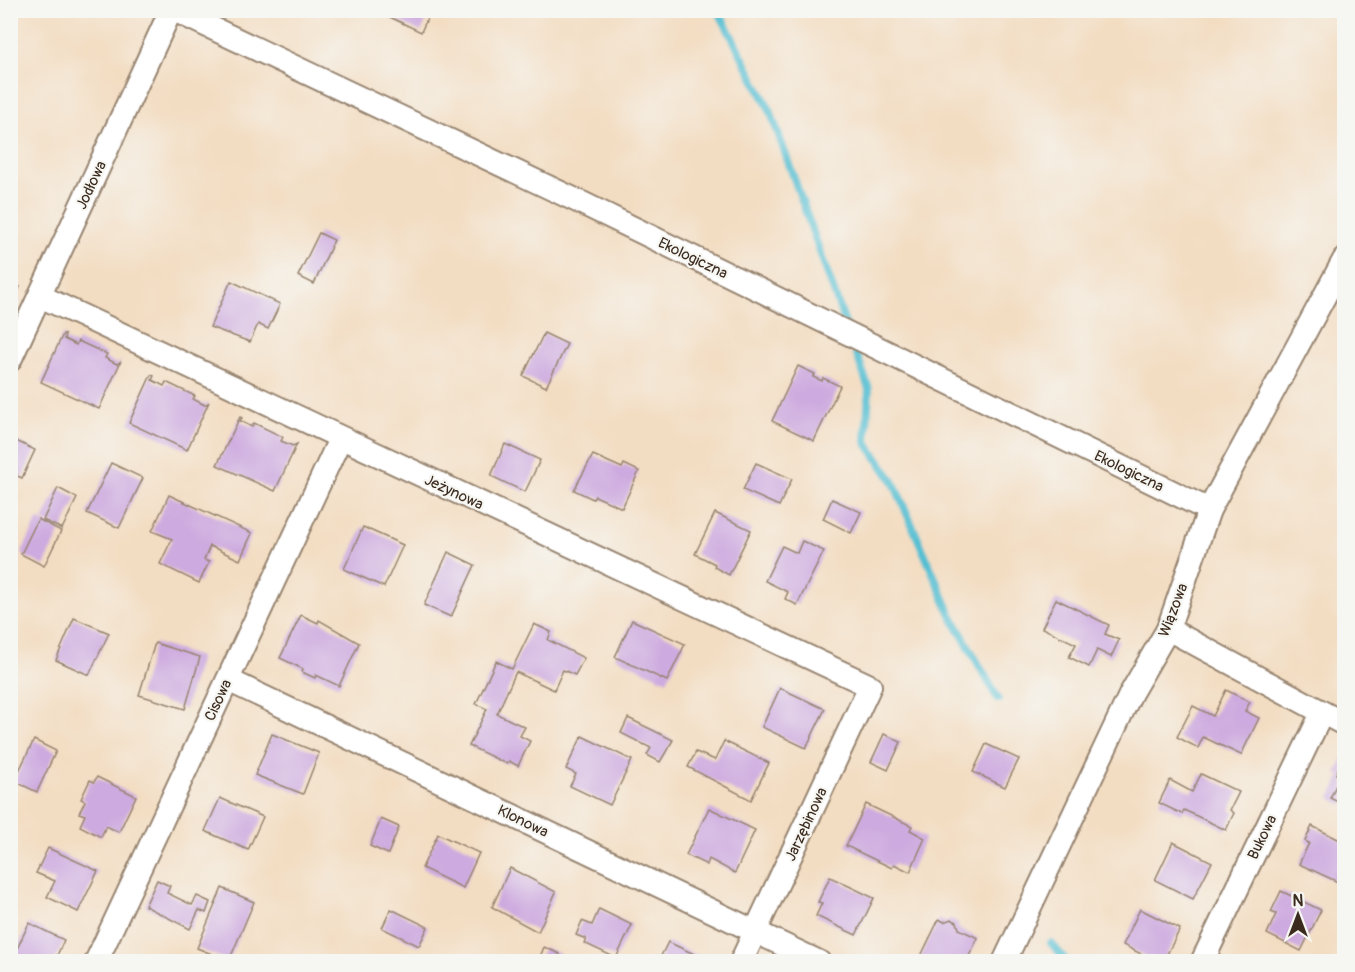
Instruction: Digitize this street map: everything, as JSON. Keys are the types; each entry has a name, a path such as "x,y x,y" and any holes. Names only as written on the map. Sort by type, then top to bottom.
{"street":[{"name":"Jodłowa","path":"10,360 173,10"},
{"name":"Ekologiczna","path":"173,10 584,204 1209,510"},
{"name":"Wiązowa","path":"1004,962 1131,693 1168,628 1209,510 1344,260"},
{"name":"Jeżynowa","path":"40,296 340,439 870,686"},
{"name":"Cisowa","path":"96,962 340,439"},
{"path":"1168,628 1344,724"},
{"name":"Klonowa","path":"228,680 819,962"},
{"name":"Jarzębinowa","path":"741,962 870,686"},
{"name":"Bukowa","path":"1202,962 1322,713"}],"building":[{"path":"375,10 431,10 421,32"},
{"path":"319,233 334,240 314,284 298,276"},
{"path":"231,281 280,304 268,329 258,324 250,342 210,327"},
{"path":"10,283 20,287 10,307"},
{"path":"544,333 567,344 546,387 523,376"},
{"path":"63,334 64,339 76,345 78,341 107,354 105,358 117,364 121,361 99,409 41,382"},
{"path":"798,366 815,374 813,377 822,381 823,378 840,386 814,441 772,421"},
{"path":"151,375 154,376 152,380 164,386 166,382 195,396 193,399 205,405 209,402 187,450 129,423"},
{"path":"240,417 242,418 240,421 252,427 254,423 283,437 281,441 293,446 297,444 275,491 217,465"},
{"path":"10,438 35,450 22,478 10,473"},
{"path":"505,444 540,460 525,492 491,476"},
{"path":"593,455 622,468 624,464 639,471 622,508 574,490"},
{"path":"111,463 143,478 119,528 87,513"},
{"path":"756,463 792,479 779,506 743,490"},
{"path":"58,488 77,498 62,529 43,520"},
{"path":"169,495 252,533 240,560 210,546 204,560 209,562 199,583 160,564 172,539 152,531"},
{"path":"832,499 861,512 851,533 823,519"},
{"path":"715,513 751,530 729,575 714,567 715,564 695,554"},
{"path":"38,519 61,531 44,566 21,554"},
{"path":"363,527 403,545 384,587 344,569"},
{"path":"802,541 824,551 797,605 785,599 788,592 765,581 782,546 797,553"},
{"path":"448,552 475,565 451,617 424,605"},
{"path":"1056,599 1109,625 1105,634 1119,640 1111,657 1097,650 1089,667 1069,657 1076,644 1042,628"},
{"path":"301,615 318,623 319,620 359,643 339,686 316,675 315,678 302,672 303,669 280,658"},
{"path":"74,618 109,633 89,675 56,660"},
{"path":"632,620 685,644 667,681 615,657"},
{"path":"534,624 551,632 548,640 584,658 575,675 563,670 554,690 516,672 497,714 525,727 520,736 530,741 518,766 509,761 507,764 469,746 487,709 476,704 496,661 512,669"},
{"path":"155,643 200,657 185,709 139,695"},
{"path":"780,688 825,709 806,748 762,727"},
{"path":"1226,690 1250,702 1245,711 1259,718 1241,755 1203,737 1198,748 1177,737 1193,706 1213,716"},
{"path":"628,718 673,740 660,762 647,755 651,748 621,733"},
{"path":"272,734 319,753 303,794 255,775"},
{"path":"884,734 901,742 888,770 871,762"},
{"path":"582,736 632,760 610,805 570,786 576,774 566,769"},
{"path":"34,740 56,751 37,792 14,781"},
{"path":"724,741 769,763 751,800 688,767 696,752 715,760"},
{"path":"986,744 1019,759 1005,787 973,772"},
{"path":"1344,756 1344,805 1330,798 1341,775 1336,774"},
{"path":"1201,774 1239,792 1230,810 1234,813 1226,830 1184,810 1182,814 1159,803 1170,780 1192,792"},
{"path":"97,777 136,796 119,832 106,826 101,837 80,826 85,815 79,813 85,801 81,799 90,780 94,782"},
{"path":"220,798 263,817 248,850 205,831"},
{"path":"866,804 912,826 910,830 925,838 910,872 894,864 892,868 846,846"},
{"path":"709,808 755,830 735,873 709,859 707,865 686,855"},
{"path":"381,819 399,827 388,854 370,846"},
{"path":"1312,826 1344,842 1344,874 1340,883 1299,864 1309,843 1305,841"},
{"path":"438,834 479,853 463,888 422,868"},
{"path":"1173,842 1212,862 1193,899 1155,880"},
{"path":"48,848 98,871 78,912 47,897 55,881 36,873"},
{"path":"510,868 556,892 538,932 492,907"},
{"path":"830,877 874,898 856,935 816,916 822,903 818,902"},
{"path":"157,880 170,886 167,893 192,905 197,896 210,902 206,913 199,910 190,929 145,906"},
{"path":"222,888 254,902 229,961 197,948"},
{"path":"1281,891 1321,910 1301,951 1267,934 1276,914 1271,912"},
{"path":"391,909 428,927 419,946 382,928"},
{"path":"599,909 632,925 616,958 584,943 586,939 576,935 582,921 592,925"},
{"path":"1140,909 1180,929 1163,962 1157,962 1123,945"},
{"path":"939,919 944,922 951,919 957,922 959,929 978,938 966,962 918,962"},
{"path":"29,923 64,940 54,962 11,962"},
{"path":"668,942 705,959 704,962 658,962"},
{"path":"544,947 560,954 557,962 538,962"}],"waterway":[{"path":"718,10 770,110 847,329"},
{"path":"852,341 869,389 866,442 893,481 952,617 998,699"},
{"path":"1051,943 1067,962"}]}
